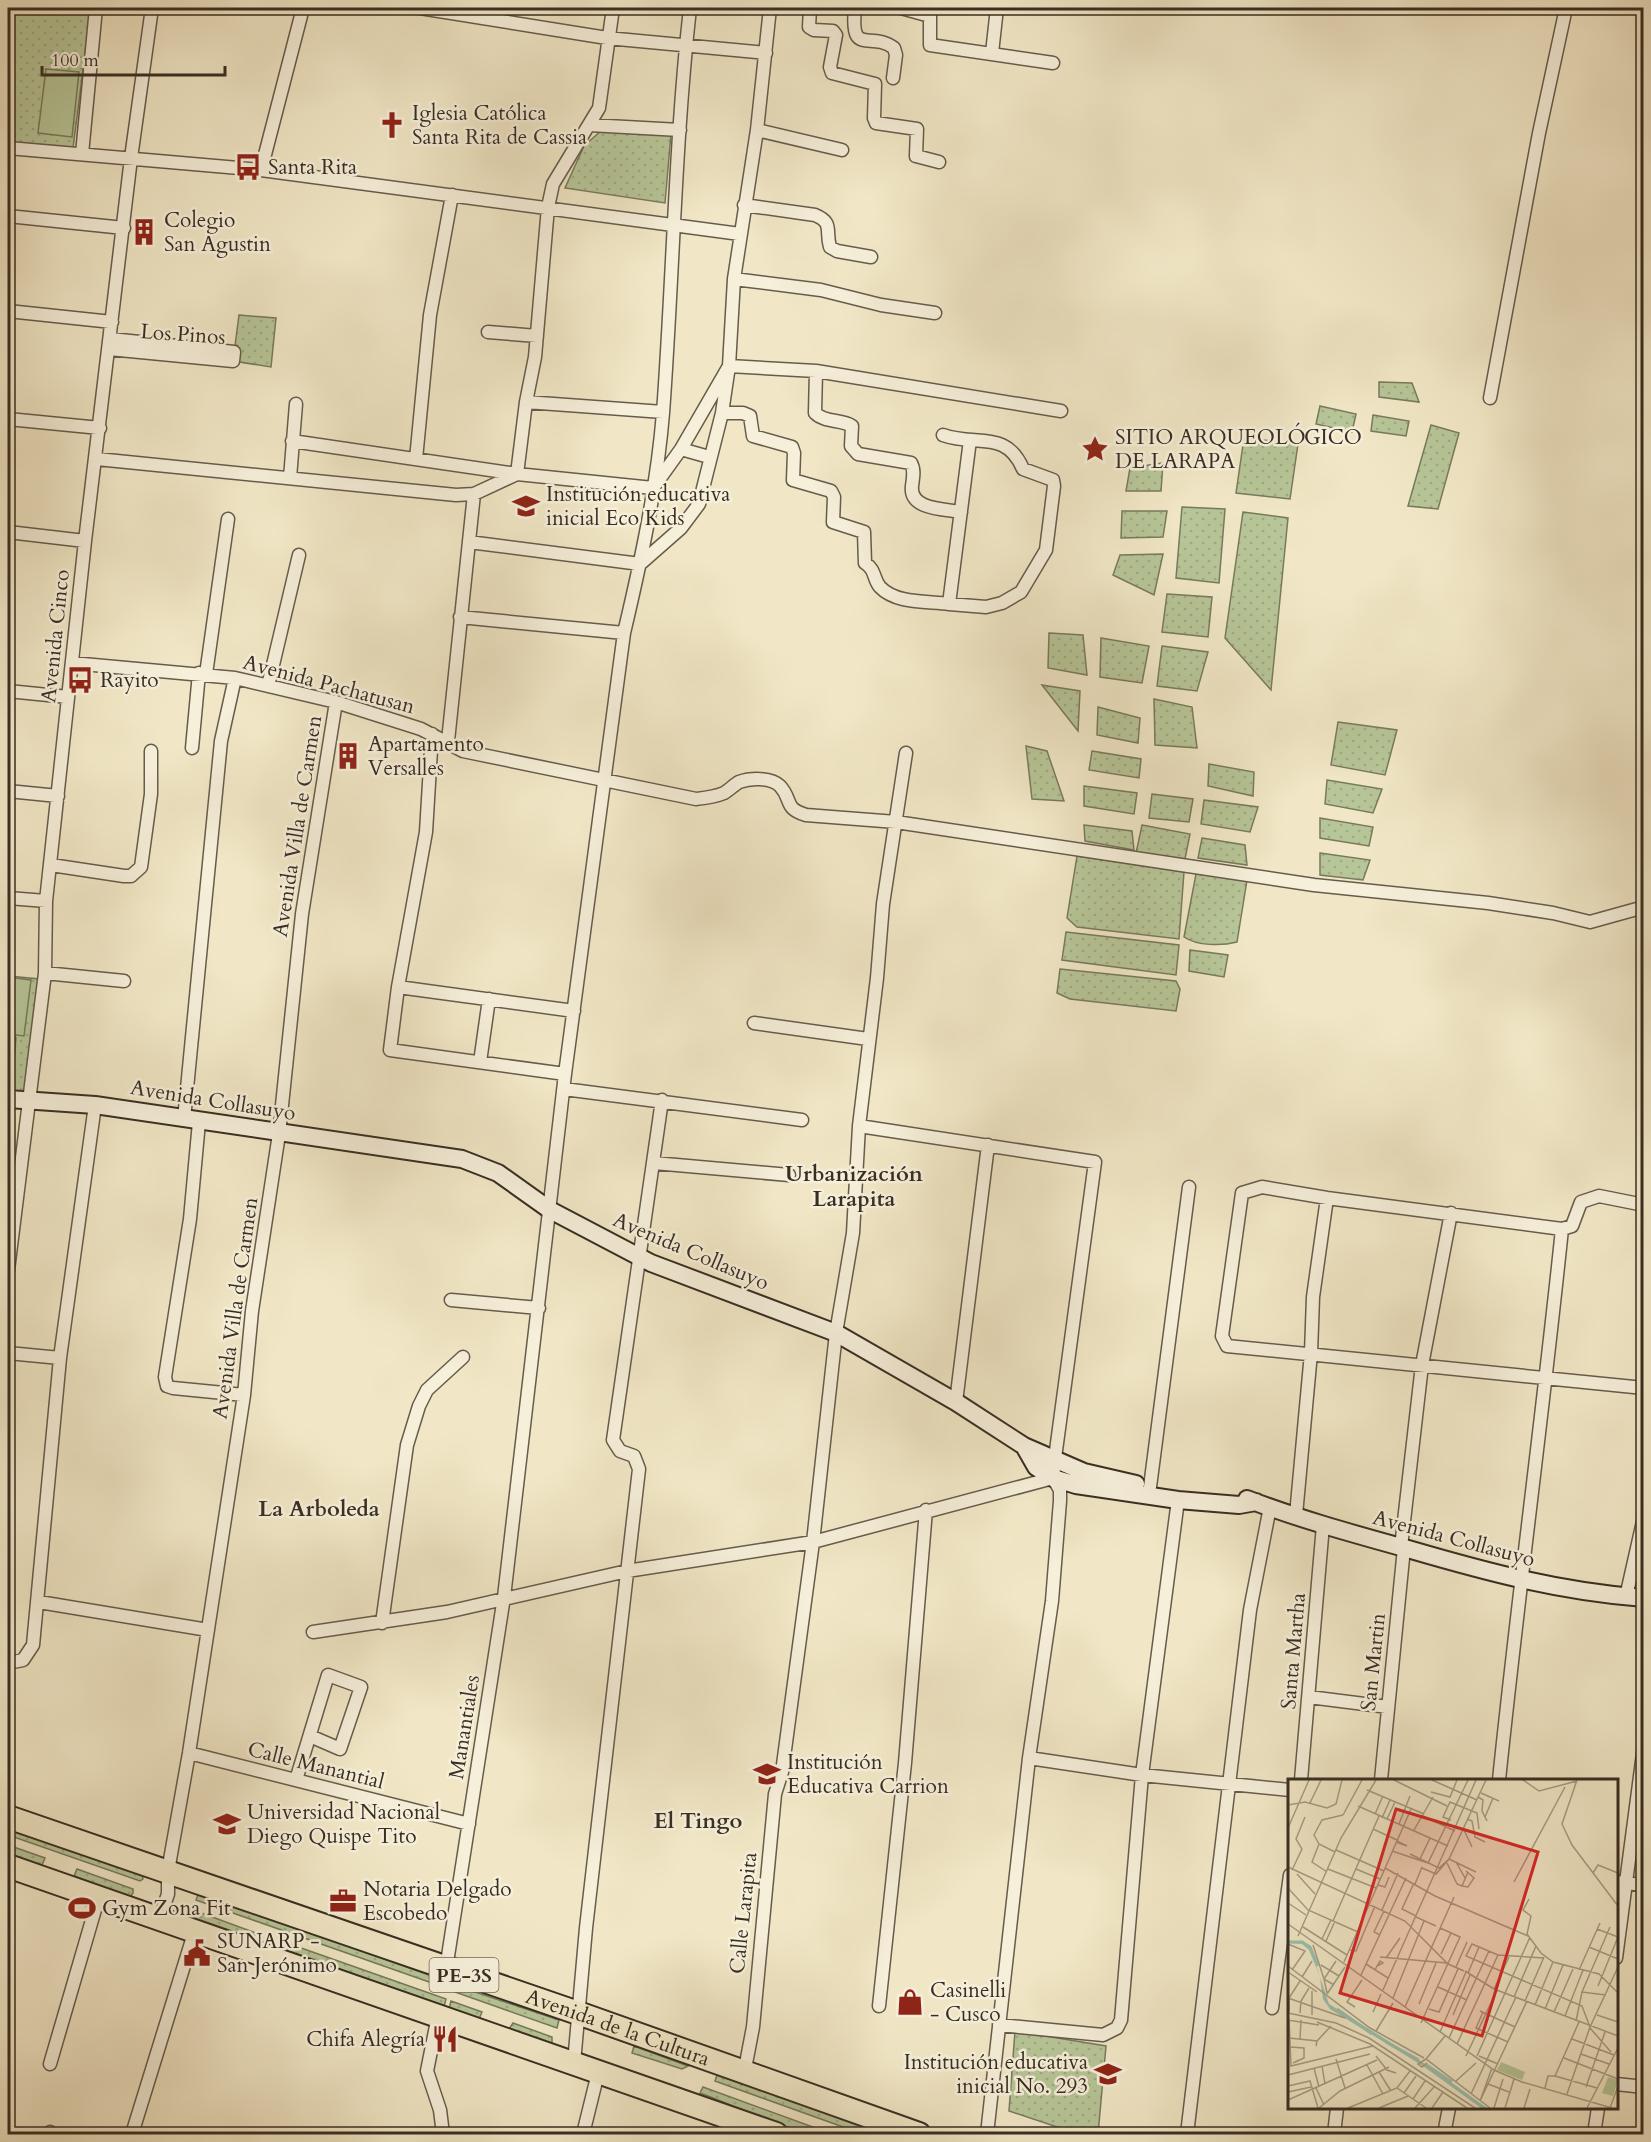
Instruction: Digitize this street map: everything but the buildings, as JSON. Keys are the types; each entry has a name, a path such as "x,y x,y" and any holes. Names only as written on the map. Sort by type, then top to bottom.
{"highway":[{"name":"Avenida de la Cultura","path":"8,1817 578,2013 744,2074 920,2134"},
{"name":"PE-3S","path":"8,1866 160,1917 776,2134"}],"street":[{"path":"82,154 96,8"},
{"name":"Avenida Cinco","path":"8,1270 45,973 46,901 85,542 97,459 131,158 152,8"},
{"path":"261,171 303,8"},
{"path":"420,8 607,38 766,53"},
{"path":"517,474 537,336 548,207 554,184 599,108 613,8"},
{"name":"Manantiales","path":"446,1969 504,1598 564,1089 624,633 640,564 663,412 673,224 690,8"},
{"path":"469,542 640,564 681,528 699,504 709,457 722,413 729,366 734,279 757,130 770,8"},
{"path":"810,8 809,27 814,30 833,31 836,35 830,67 832,73 875,84 874,118 876,123 917,129 916,156 939,162"},
{"path":"855,8 853,28 856,36 863,41 894,48 896,55 893,78"},
{"path":"901,8 930,16 930,45 1053,63"},
{"path":"992,53 997,8"},
{"path":"1490,398 1539,134 1566,8"},
{"path":"588,125 680,130"},
{"path":"757,130 842,150"},
{"path":"8,148 261,171 740,234"},
{"path":"416,459 430,315 452,195"},
{"path":"744,205 815,215 825,219 828,224 830,246 837,251 871,257"},
{"path":"8,216 124,228"},
{"path":"734,279 821,290 881,305 935,313"},
{"path":"8,311 112,322"},
{"path":"488,332 537,336"},
{"name":"Los Pinos","path":"110,344 234,352 233,361 110,344"},
{"path":"292,441 517,474 653,488 681,448 729,366"},
{"path":"729,366 816,371 1061,411"},
{"path":"816,371 815,413 820,418 845,422 852,426 851,446 858,454 911,463 914,468 911,491 916,502 924,506 961,512"},
{"path":"526,402 663,412"},
{"path":"290,478 296,404"},
{"path":"722,413 743,413 750,416 753,436 792,447 794,453 793,480 831,491 834,497 833,522 864,532 865,563 875,572 878,585 893,598 986,608 1002,603 1021,592 1046,550 1053,480 1023,469 1019,459 1006,445 943,435"},
{"path":"8,419 100,428"},
{"path":"949,604 970,440"},
{"path":"681,448 709,457"},
{"path":"97,459 456,495 474,494 517,474"},
{"path":"448,741 474,494"},
{"path":"192,748 228,519"},
{"path":"8,532 85,542"},
{"path":"268,686 299,555"},
{"path":"460,617 624,633"},
{"name":"Avenida Pachatusan","path":"72,663 202,673 235,678 336,702 432,734 463,751 696,799 725,793 738,783 749,779 770,780 778,784 785,793 788,805 794,811 806,815 896,822 1314,885 1488,903 1553,913 1590,922 1644,907"},
{"path":"235,678 221,741 192,1121 190,1219 165,1377 167,1386 173,1388 244,1395"},
{"path":"8,691 68,697"},
{"name":"Avenida Villa de Carmen","path":"160,1917 168,1894 168,1871 189,1753 244,1395 252,1311 279,1134 302,914 336,702"},
{"path":"432,734 426,832 398,987 390,1050 566,1074"},
{"path":"51,865 124,876 137,872 141,867 151,794 151,752"},
{"name":"Calle Larapita","path":"744,2074 753,2027 772,1810 782,1773 813,1542 837,1333 853,1233 859,1126 868,1039 877,978 883,904 906,753"},
{"path":"8,791 58,796"},
{"path":"8,898 46,901"},
{"path":"45,973 124,981"},
{"path":"398,987 574,1011"},
{"path":"480,1062 489,999"},
{"path":"754,1023 868,1039"},
{"path":"564,1089 802,1120"},
{"name":"Avenida Collasuyo","path":"8,1099 95,1105 279,1134 462,1159 498,1173 550,1210 639,1257 837,1333 956,1402 1024,1446 1093,1474 1164,1494"},
{"path":"574,2063 639,1469 634,1456 620,1451 613,1440 662,1100"},
{"path":"8,1663 23,1660 30,1653 33,1645 39,1602 60,1358 95,1105"},
{"path":"859,1126 1095,1162 1055,1458 1053,1478 1060,1490 1060,1501 1052,1601 1029,1758 987,2134"},
{"path":"956,1402 988,1145"},
{"path":"654,1163 789,1175"},
{"path":"999,2025 1103,2035 1117,2028 1120,2020 1189,1186"},
{"path":"1644,1205 1592,1197 1581,1202 1572,1226 1562,1229 1327,1198 1262,1186 1242,1193 1222,1336 1227,1346 1644,1388"},
{"path":"1296,1515 1311,1353 1313,1297 1327,1198"},
{"name":"San Martin","path":"1381,1779 1422,1365 1450,1213"},
{"path":"1500,1779 1520,1581 1547,1377 1562,1229"},
{"path":"451,1300 539,1308"},
{"path":"8,1353 60,1358"},
{"path":"382,1623 407,1445 419,1406 428,1390 463,1357"},
{"name":"Avenida Collasuyo","path":"1024,1446 1036,1467 1053,1478 1076,1485 1239,1505 1263,1505 1323,1525 1520,1581 1644,1598"},
{"path":"313,1632 447,1612 627,1571 813,1542 926,1510 1053,1478"},
{"path":"1187,2134 1263,1505"},
{"path":"879,2006 905,1763 926,1510"},
{"path":"1626,1597 1644,1517"},
{"name":"Santa Martha","path":"1301,1779 1323,1525"},
{"path":"39,1602 208,1630"},
{"path":"296,1780 309,1736 328,1675 361,1687 339,1749 309,1736"},
{"path":"1309,1697 1388,1707"},
{"path":"1618,1939 1621,1883 1644,1746"},
{"name":"Calle Manantial","path":"189,1753 469,1824"},
{"path":"1029,1758 1142,1775 1288,1790"},
{"path":"1621,1883 1644,1885"},
{"path":"1272,2008 1288,1890"},
{"path":"50,2064 99,1896"},
{"path":"132,2134 195,1930"},
{"path":"438,2016 427,2071 440,2110 443,2134"},
{"path":"583,2134 598,2073"},
{"path":"1618,2084 1644,2087"},
{"path":"1334,2134 1338,2109"},
{"path":"1444,2134 1449,2109"},
{"path":"1594,2134 1598,2109"}],"green space":[{"path":"8,8 91,8 73,148 8,142"},
{"path":"46,69 79,72 72,137 38,133"},
{"path":"602,130 671,134 665,203 565,188 584,146"},
{"path":"239,315 276,318 271,367 233,361"},
{"path":"1379,382 1412,383 1419,402 1379,397"},
{"path":"1320,406 1356,414 1352,432 1316,424"},
{"path":"1373,415 1409,421 1406,436 1371,431"},
{"path":"1431,425 1459,433 1438,509 1408,506"},
{"path":"1244,438 1298,444 1290,499 1236,493"},
{"path":"1163,463 1161,491 1126,491 1130,468"},
{"path":"1182,507 1225,509 1219,583 1176,578"},
{"path":"1122,511 1167,511 1163,537 1121,538"},
{"path":"1243,512 1288,518 1271,690 1225,638"},
{"path":"1163,554 1154,595 1113,575 1120,555"},
{"path":"1167,594 1212,597 1208,637 1162,632"},
{"path":"1049,633 1083,635 1087,675 1048,668"},
{"path":"1101,638 1149,646 1142,683 1100,677"},
{"path":"1162,646 1208,652 1197,691 1157,686"},
{"path":"1042,685 1080,691 1078,731"},
{"path":"1154,699 1192,707 1197,748 1155,745"},
{"path":"1098,707 1140,718 1138,743 1097,735"},
{"path":"1338,722 1397,730 1385,775 1331,765"},
{"path":"1026,746 1047,751 1064,801 1032,799"},
{"path":"1092,751 1141,759 1139,778 1089,770"},
{"path":"1209,764 1254,772 1253,796 1208,786"},
{"path":"1327,780 1382,789 1373,813 1325,804"},
{"path":"1084,786 1137,793 1134,814 1084,806"},
{"path":"1152,794 1193,799 1189,822 1149,818"},
{"path":"1204,800 1258,807 1250,832 1201,824"},
{"path":"1320,818 1373,827 1369,846 1320,838"},
{"path":"1084,825 1132,831 1134,850 1085,841"},
{"path":"1142,825 1190,834 1185,859 1136,853"},
{"path":"1202,838 1245,845 1247,865 1198,858"},
{"path":"1320,853 1370,860 1363,880 1320,875"},
{"path":"1077,856 1184,872 1179,939 1077,927 1067,918"},
{"path":"1196,874 1247,880 1237,942 1210,944 1184,937"},
{"path":"1066,932 1179,945 1176,975 1062,960"},
{"path":"1190,950 1228,955 1224,977 1189,971"},
{"path":"1060,969 1176,981 1180,989 1176,1011 1070,999 1057,993"},
{"path":"8,976 40,979 29,1079 24,1093 8,1092"},
{"path":"8,977 31,980 24,1036 8,1034"},
{"path":"8,1037 16,1038 13,1071 8,1071"},
{"path":"8,1827 142,1873 143,1879 140,1881 8,1835"},
{"path":"8,1845 45,1858 42,1865 8,1853"},
{"path":"77,1869 133,1889 133,1893 130,1897 74,1876"},
{"path":"199,1892 451,1983 449,1989 196,1900"},
{"path":"193,1910 256,1933 252,1940 186,1916"},
{"path":"287,1943 446,1999 444,2007 283,1952"},
{"path":"457,1986 559,2020 557,2028 455,1992"},
{"path":"451,2001 482,2012 479,2019 449,2009"},
{"path":"513,2023 552,2037 552,2044 509,2029"},
{"path":"1015,2031 1106,2046 1098,2134 1078,2134 1009,2111"},
{"path":"634,2046 688,2066 682,2069 632,2053"},
{"path":"717,2075 887,2134 859,2127 857,2132 715,2081"},
{"path":"703,2087 834,2134 800,2130 766,2120 700,2093"}],"place":[{"name":"Iglesia Católica Santa Rita de Cassia","path":"392,125"},
{"name":"Santa Rita","path":"248,167"},
{"name":"Colegio San Agustin","path":"144,232"},
{"name":"SITIO ARQUEOLÓGICO DE LARAPA","path":"1095,449"},
{"name":"Institución educativa inicial Eco Kids","path":"526,506"},
{"name":"Rayito","path":"80,680"},
{"name":"Apartamento Versalles","path":"348,756"},
{"name":"Institución Educativa Carrion","path":"767,1774"},
{"name":"Universidad Nacional Diego Quispe Tito","path":"227,1824"},
{"name":"Notaria Delgado Escobedo","path":"343,1901"},
{"name":"Gym Zona Fit","path":"82,1908"},
{"name":"SUNARP - San Jerónimo","path":"197,1953"},
{"name":"Casinelli - Cusco","path":"910,2002"},
{"name":"Chifa Alegría","path":"445,2039"},
{"name":"Institución educativa inicial No. 293","path":"1108,2074"}],"district":[{"name":"Urbanización Larapita","path":"854,1186"},
{"name":"La Arboleda","path":"319,1508"},
{"name":"El Tingo","path":"698,1820"}]}
